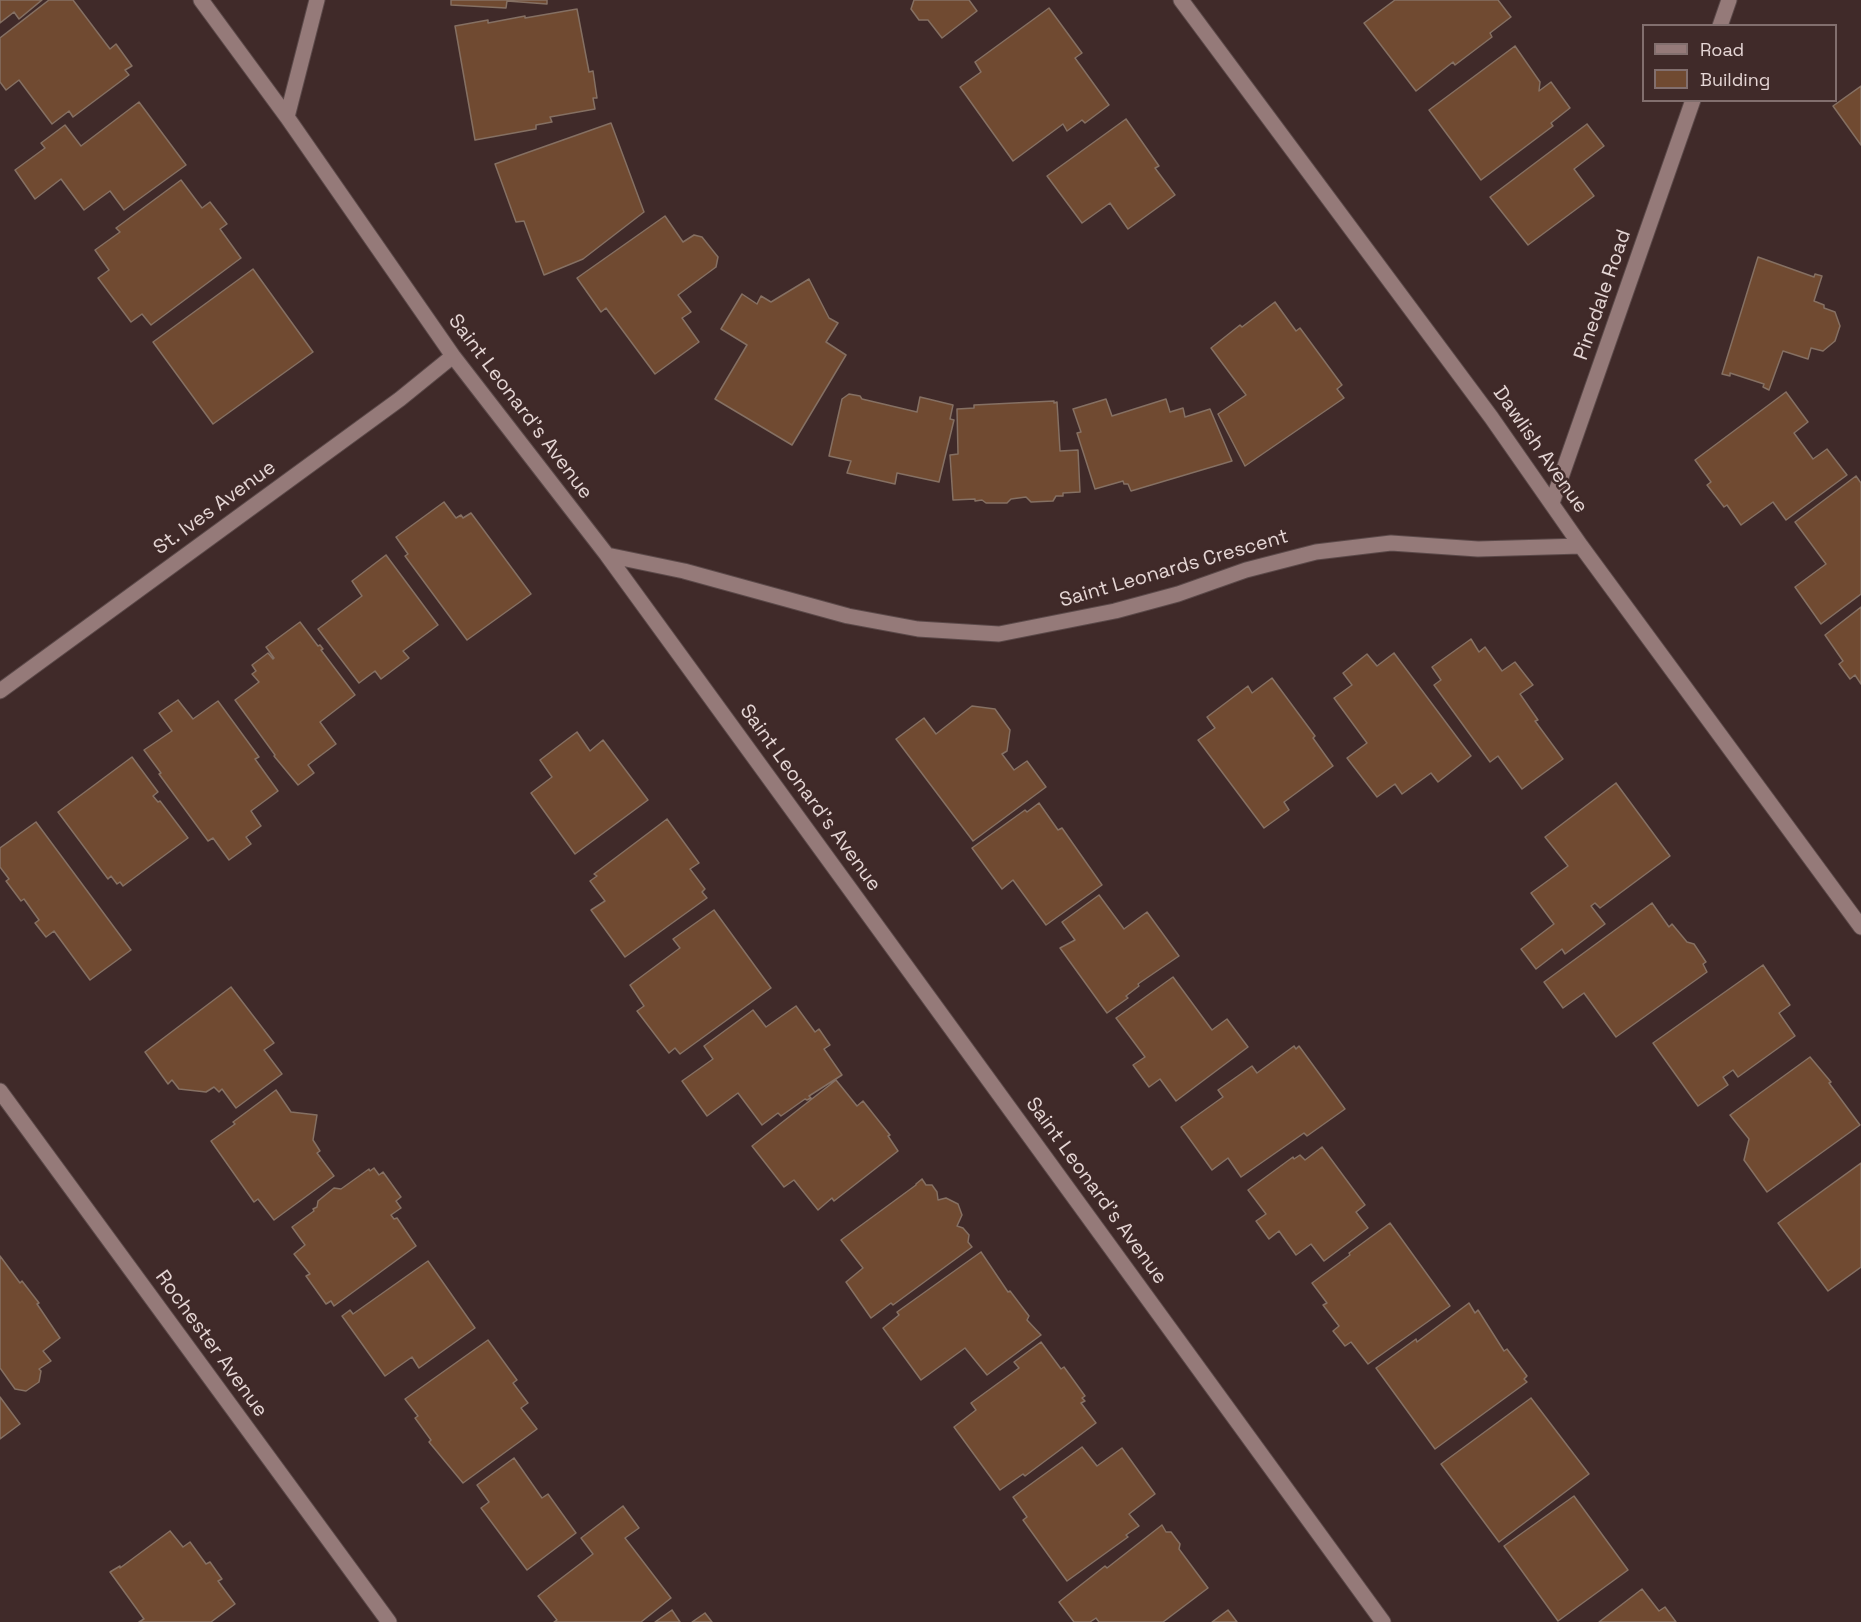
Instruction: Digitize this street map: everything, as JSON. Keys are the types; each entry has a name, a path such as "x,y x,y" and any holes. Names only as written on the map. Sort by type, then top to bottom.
{"street":[{"name":"Saint Leonard's Avenue","path":"201,0 453,356 607,555 1383,1622"},
{"path":"286,117 317,0"},
{"name":"Dawlish Avenue","path":"1181,0 1491,417 1581,546 1861,927"},
{"path":"1721,24 1729,0"},
{"name":"Pinedale Road","path":"1552,503 1692,102"},
{"name":"St. Ives Avenue","path":"0,691 400,399 453,356"},
{"name":"Saint Leonards Crescent","path":"607,555 684,572 848,616 918,629 999,634 1115,611 1178,594 1246,570 1317,552 1391,543 1478,549 1581,546"},
{"name":"Rochester Avenue","path":"0,1090 389,1622"}],"building":[{"path":"0,0 42,0 19,19 14,12 0,23"},
{"path":"49,0 73,0 110,49 116,44 132,66 125,70 129,75 73,117 69,111 52,124 19,80 6,90 0,82 0,38"},
{"path":"451,0 547,0 547,4 507,1 506,8 451,5"},
{"path":"914,0 969,0 977,11 942,38 928,20 919,20 911,9"},
{"path":"1395,0 1498,0 1511,17 1490,33 1492,37 1455,65 1453,62 1416,91 1364,23"},
{"path":"1049,8 1082,53 1075,58 1109,105 1085,123 1082,120 1067,131 1063,124 1013,161 960,87 981,72 975,62"},
{"path":"577,9 589,72 593,71 597,98 593,98 595,109 550,117 552,122 536,125 536,129 475,140 455,26"},
{"path":"1515,46 1540,82 1539,91 1551,82 1570,108 1551,123 1553,126 1481,180 1429,110"},
{"path":"1861,86 1861,145 1833,106"},
{"path":"139,102 186,165 124,210 110,191 84,210 61,179 35,199 15,170 45,148 41,143 65,125 81,146"},
{"path":"1126,119 1159,166 1155,168 1175,195 1128,229 1110,203 1082,223 1047,176"},
{"path":"611,123 644,212 583,259 544,275 524,221 516,222 495,164"},
{"path":"1587,124 1604,146 1574,169 1594,196 1528,245 1490,197"},
{"path":"181,180 202,208 210,202 227,224 220,229 241,258 151,325 142,314 131,322 98,278 109,270 95,250 120,232 116,228"},
{"path":"665,216 683,242 694,235 702,237 718,257 716,267 678,295 691,312 682,318 699,342 655,374 606,308 601,312 577,278"},
{"path":"1758,257 1814,277 1815,274 1822,276 1814,301 1835,312 1840,326 1835,341 1823,351 1811,348 1808,359 1783,351 1769,390 1763,387 1764,384 1730,373 1730,376 1722,374"},
{"path":"253,269 313,352 213,424 153,342"},
{"path":"809,279 829,318 838,323 826,342 846,355 792,445 715,399 747,345 721,329 742,294 757,304 761,296 771,302"},
{"path":"1275,302 1296,331 1300,328 1342,385 1337,389 1344,398 1245,466 1218,414 1246,395 1211,348"},
{"path":"1786,392 1808,422 1794,433 1813,459 1827,449 1847,475 1786,520 1773,502 1741,525 1727,505 1724,507 1707,485 1711,482 1695,460"},
{"path":"849,394 917,412 920,397 953,405 950,419 954,420 939,482 897,473 895,484 847,473 851,461 829,456 842,399"},
{"path":"1106,399 1112,416 1166,399 1170,412 1183,408 1185,417 1210,409 1232,461 1131,491 1128,484 1124,484 1123,481 1095,489 1077,433 1081,432 1073,409"},
{"path":"1054,401 1054,403 1057,402 1060,451 1078,450 1080,492 1063,493 1063,496 1056,496 1053,501 1031,502 1026,497 1011,499 1007,503 986,503 982,500 975,501 975,499 953,500 950,455 958,454 957,409 974,408 974,405"},
{"path":"1856,476 1861,483 1861,594 1821,624 1795,587 1826,564 1795,522"},
{"path":"444,502 456,518 461,515 463,518 471,513 531,594 467,640 405,556 408,554 396,537"},
{"path":"386,555 438,625 403,651 409,658 381,679 375,671 359,683 318,629 362,596 352,581"},
{"path":"1861,607 1861,684 1855,675 1850,679 1839,664 1843,661 1825,635"},
{"path":"300,622 318,646 320,645 323,649 321,650 355,695 320,722 336,744 308,765 314,773 298,785 274,756 235,700 259,682 252,674 256,671 252,665 268,653 274,658 266,647"},
{"path":"1471,639 1479,652 1485,647 1502,671 1515,662 1533,685 1520,694 1538,720 1535,721 1563,759 1522,789 1498,756 1490,762 1434,685 1441,680 1432,667"},
{"path":"1394,653 1471,756 1438,782 1431,773 1402,794 1395,784 1377,797 1347,758 1367,743 1334,698 1352,685 1343,673 1367,654 1377,666"},
{"path":"1272,678 1315,736 1313,738 1333,766 1284,802 1289,810 1264,828 1198,740 1215,728 1207,717 1248,686 1252,693"},
{"path":"178,700 193,719 218,701 259,757 255,759 278,791 251,811 261,826 246,837 251,844 229,860 213,838 208,841 144,750 172,731 159,713"},
{"path":"972,706 995,709 1010,730 1007,751 1002,754 1014,770 1027,761 1046,787 973,841 896,739 924,718 936,734"},
{"path":"577,732 590,751 603,740 648,800 575,854 531,793 552,777 540,760"},
{"path":"132,757 158,792 153,796 158,802 160,801 188,838 123,886 120,882 117,884 111,876 108,879 58,812"},
{"path":"1616,783 1670,856 1600,908 1595,903 1591,906 1605,924 1565,954 1562,949 1536,969 1521,949 1554,924 1531,893 1568,866 1545,837"},
{"path":"1039,803 1058,830 1062,828 1102,885 1046,925 1013,880 1002,889 972,848 1025,810 1027,812"},
{"path":"667,819 699,863 690,869 705,889 702,892 707,898 625,957 591,910 605,901 590,881 597,876 594,874"},
{"path":"36,822 131,950 90,980 54,931 46,937 35,923 39,920 24,899 21,901 6,881 9,879 0,867 0,848"},
{"path":"1099,895 1124,929 1147,912 1179,956 1138,984 1139,986 1126,996 1128,998 1107,1013 1060,948 1075,940 1062,922"},
{"path":"1652,903 1669,927 1672,924 1687,942 1694,944 1706,962 1703,964 1707,972 1616,1037 1584,993 1563,1008 1544,982"},
{"path":"714,910 771,988 680,1054 675,1048 669,1053 637,1011 644,1006 630,985 680,948 673,939"},
{"path":"1763,965 1790,1005 1779,1013 1795,1036 1738,1077 1733,1070 1723,1077 1728,1085 1698,1106 1653,1043"},
{"path":"1173,977 1212,1030 1227,1019 1248,1047 1176,1101 1160,1079 1149,1087 1133,1065 1145,1057 1116,1018"},
{"path":"231,987 274,1043 264,1050 282,1074 236,1108 222,1089 219,1092 214,1087 206,1092 179,1089 172,1080 168,1084 145,1052"},
{"path":"796,1006 815,1032 819,1029 830,1045 824,1049 842,1075 809,1096 811,1098 805,1099 781,1116 778,1113 762,1125 738,1093 707,1116 682,1081 713,1059 704,1046 753,1010 766,1027"},
{"path":"1294,1046 1296,1049 1299,1046 1345,1109 1307,1136 1304,1133 1241,1177 1228,1158 1212,1170 1181,1127 1223,1097 1218,1090 1252,1066 1257,1073"},
{"path":"1810,1057 1831,1082 1829,1083 1860,1125 1767,1192 1744,1160 1749,1139 1730,1115"},
{"path":"836,1080 857,1106 863,1101 890,1135 888,1136 898,1151 834,1201 832,1198 818,1210 794,1180 784,1187 752,1146"},
{"path":"276,1090 291,1112 317,1115 313,1140 320,1151 317,1153 334,1176 274,1220 258,1199 254,1202 211,1141"},
{"path":"1322,1147 1365,1205 1356,1212 1368,1228 1324,1261 1311,1244 1296,1255 1279,1231 1269,1239 1256,1221 1266,1214 1248,1190 1293,1157 1294,1159 1300,1155 1305,1160"},
{"path":"1861,1163 1861,1267 1828,1291 1778,1223"},
{"path":"374,1168 379,1175 383,1172 401,1197 396,1201 401,1208 391,1215 394,1219 397,1218 416,1246 334,1306 331,1301 326,1304 306,1276 310,1274 294,1254 305,1245 292,1227 314,1211 318,1201 334,1188 341,1189 369,1169 370,1171"},
{"path":"922,1179 926,1185 932,1185 937,1192 938,1200 946,1198 958,1204 962,1215 957,1226 963,1228 969,1235 968,1242 972,1247 893,1305 891,1303 871,1318 846,1282 863,1268 841,1240"},
{"path":"1390,1223 1450,1306 1368,1364 1351,1342 1345,1346 1333,1331 1339,1326 1323,1305 1327,1303 1312,1283"},
{"path":"981,1252 1008,1292 1010,1291 1029,1316 1027,1320 1041,1335 987,1375 965,1348 921,1380 883,1328 899,1315 897,1312"},
{"path":"0,1256 20,1283 22,1281 39,1303 37,1304 60,1338 43,1351 51,1361 39,1369 41,1371 39,1382 26,1391 15,1389 0,1368"},
{"path":"428,1261 475,1328 419,1368 412,1357 385,1376 342,1316 350,1310 353,1314"},
{"path":"1469,1303 1475,1313 1478,1310 1504,1351 1507,1349 1527,1376 1524,1379 1527,1382 1435,1449 1376,1368 1416,1339 1417,1342"},
{"path":"488,1340 517,1380 513,1383 528,1403 521,1408 537,1429 463,1483 429,1442 431,1440 415,1418 418,1416 405,1399"},
{"path":"1041,1342 1061,1369 1064,1367 1085,1396 1082,1398 1085,1401 1081,1403 1096,1423 1025,1476 1023,1474 1000,1490 954,1427 976,1410 971,1403 1019,1368 1014,1362"},
{"path":"0,1397 20,1424 0,1439"},
{"path":"1531,1398 1589,1474 1499,1542 1441,1464"},
{"path":"1082,1447 1097,1466 1122,1448 1155,1494 1129,1514 1139,1526 1126,1535 1128,1537 1067,1581 1023,1520 1027,1517 1013,1497"},
{"path":"514,1458 542,1498 548,1494 576,1533 527,1570 481,1508 489,1502 477,1485"},
{"path":"1574,1496 1628,1570 1558,1621 1504,1546"},
{"path":"623,1506 639,1528 625,1538 671,1598 641,1622 554,1622 557,1620 538,1596 593,1554 581,1538"},
{"path":"1162,1525 1166,1532 1171,1532 1180,1544 1179,1549 1208,1588 1163,1622 1099,1622 1096,1618 1090,1622 1074,1622 1059,1602"},
{"path":"170,1531 183,1547 190,1542 206,1564 210,1562 222,1579 218,1581 235,1604 211,1622 139,1622 144,1619 110,1572 120,1566 120,1568"},
{"path":"1642,1589 1659,1611 1665,1607 1676,1622 1599,1622"},
{"path":"672,1610 680,1622 655,1622"},
{"path":"1228,1610 1237,1622 1212,1622"},
{"path":"705,1613 712,1622 692,1622"}]}
